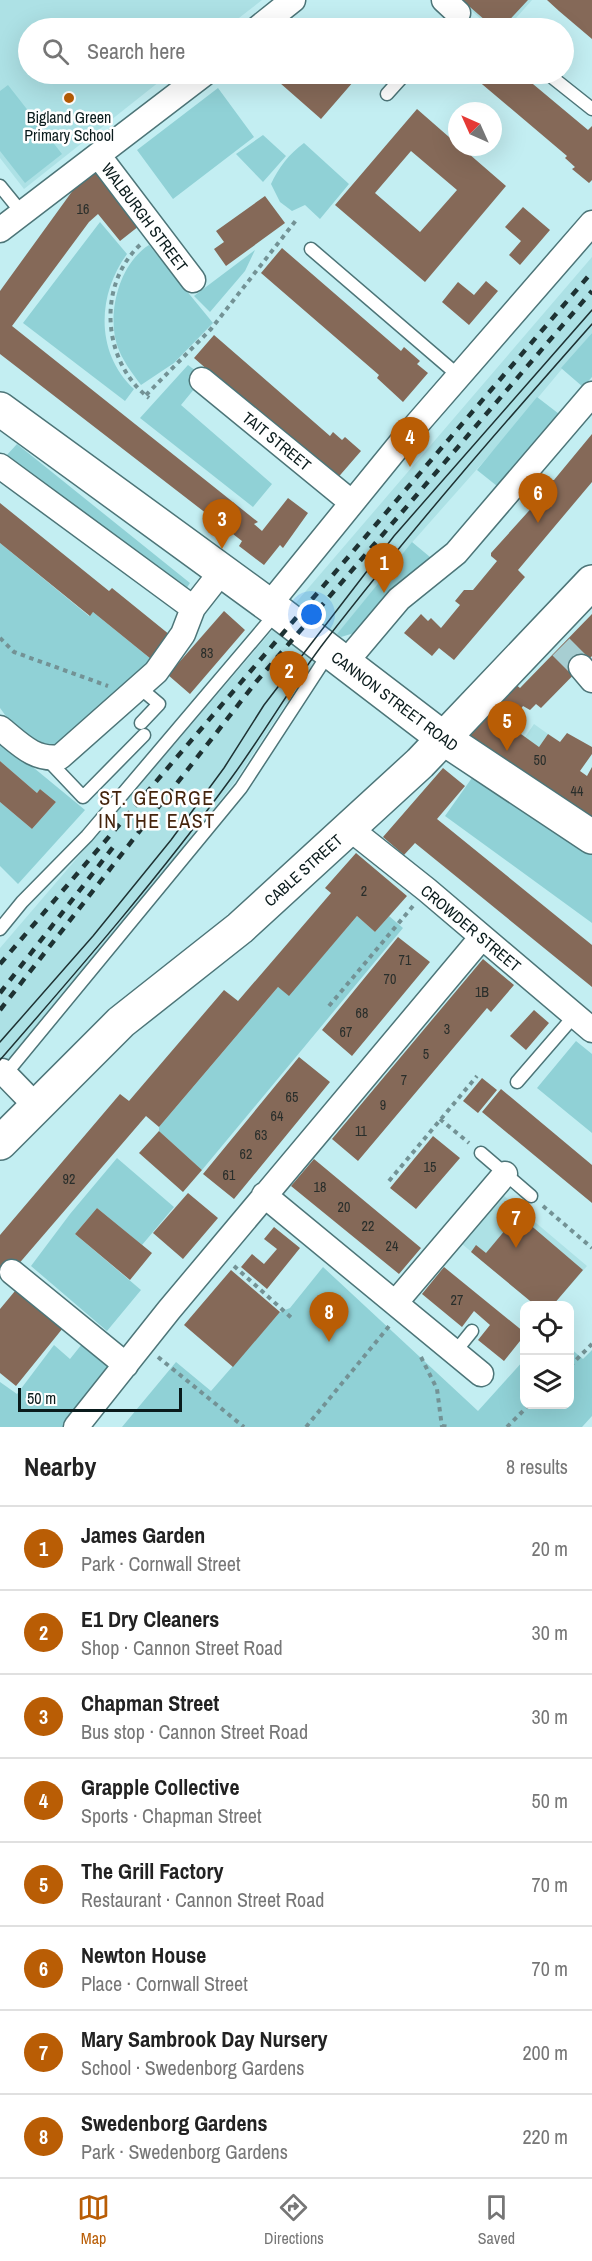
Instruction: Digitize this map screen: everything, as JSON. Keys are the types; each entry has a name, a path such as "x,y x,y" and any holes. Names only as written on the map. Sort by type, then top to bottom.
{"main road":[{"name":"CANNON STREET ROAD","path":"3,416 273,608 443,738 592,837"},
{"name":"CABLE STREET","path":"0,1143 121,1022 240,928 420,763 443,738 553,639 592,582"}],"street":[{"path":"270,18 292,0"},
{"path":"0,231 191,84"},
{"name":"WALBURGH STREET","path":"98,155 158,231 192,280"},
{"path":"273,608 351,502 592,222"},
{"name":"TAIT STREET","path":"202,380 351,502"},
{"path":"338,658 399,599 456,553 592,394"},
{"path":"0,465 193,608"},
{"path":"0,728 36,756 46,759 60,758 156,672 183,634 193,608 222,571"},
{"name":"CROWDER STREET","path":"349,828 427,890 584,1023"},
{"path":"76,1427 264,1195 482,937"},
{"path":"3,1076 36,1106"},
{"path":"400,1305 506,1174"},
{"path":"264,1195 481,1374"},
{"path":"9,1279 126,1365"}],"lane":[{"path":"387,94 396,84"},
{"path":"561,84 592,109"},
{"path":"0,186 22,213"},
{"path":"311,249 459,376"},
{"path":"0,929 22,902 87,836 273,608"},
{"path":"3,1076 241,788 316,670 338,658"},
{"path":"46,759 83,797 143,729 159,705 135,693"},
{"path":"517,1082 584,1023"},
{"path":"481,1153 531,1196"},
{"path":"455,1352 472,1331"}],"path":[{"path":"158,231 135,250 124,266 114,293 110,316 112,340 119,360 135,385 148,397 211,329 297,219"},
{"path":"0,638 14,652 135,693"},
{"path":"329,1006 427,890"},
{"path":"388,1181 477,1076"},
{"path":"440,1119 481,1153"},
{"path":"531,1196 592,1248"},
{"path":"217,1252 294,1320"},
{"path":"306,1427 388,1327 400,1305"},
{"path":"388,1327 397,1335"},
{"path":"142,1344 244,1427"},
{"path":"574,1362 592,1344"},
{"path":"414,1351 423,1358 437,1389 442,1426 450,1427"},
{"path":"507,1427 525,1409"}],"shaded area":[{"name":"Bigland Green Primary School","path":"0,0 262,0 239,18 18,18 18,84 156,84 24,189 0,158"},
{"path":"459,0 532,0 516,18 480,18"},
{"path":"8,85 62,154 25,183 0,151 0,91"},
{"path":"218,88 254,137 173,199 137,150"},
{"path":"263,135 286,156 263,182 236,154"},
{"path":"304,143 349,184 320,219 305,205 292,211 280,202 271,184 285,161"},
{"path":"100,222 127,254 110,287 105,323 112,358 121,375 134,389 125,401 23,323"},
{"path":"149,245 213,323 174,363 141,385 119,351 114,332 114,319 118,290 123,277 130,264"},
{"path":"255,250 245,271 210,312 194,296"},
{"path":"592,257 592,333 501,442 408,547 307,672 234,783 87,969 0,1071 0,948"},
{"path":"592,333 592,377 583,387 561,368"},
{"path":"188,365 204,377 181,405 272,484 253,507 140,418"},
{"path":"537,397 563,417 502,490 477,470"},
{"path":"17,444 190,583 182,595 6,456"},
{"path":"412,542 430,557 364,630 341,637 337,634"},
{"path":"0,543 89,616 93,612 151,659 116,699 90,723 62,744 46,751 8,719 0,708"},
{"path":"534,724 548,734 522,772 508,762"},
{"path":"0,740 85,810 18,884 0,866 0,802 32,829 56,802 40,789 37,793 0,761"},
{"path":"474,775 592,853 592,923 445,816"},
{"path":"357,916 375,932 389,916 403,928 202,1170 159,1131 159,1127 278,987 289,995"},
{"path":"576,1041 592,1054 592,1133 537,1088"},
{"path":"117,1158 174,1207 142,1245 97,1208 75,1234 141,1290 107,1331 31,1266 70,1214"},
{"path":"503,1195 587,1266 556,1301 530,1301 462,1244"},
{"path":"323,1267 478,1411 520,1364 520,1409 574,1409 574,1351 583,1359 592,1350 592,1416 582,1427 122,1427 176,1362 211,1391 280,1312 290,1308"},
{"path":"82,1344 112,1368 64,1427 0,1427 0,1382 17,1394 54,1345 70,1359"}],"building":[{"path":"462,0 528,0 511,18 483,18"},
{"path":"547,0 592,0 592,39 574,24 574,18 567,18"},
{"path":"281,84 351,84 321,119"},
{"path":"482,84 533,84 588,130 592,126 592,180 589,183 572,169 575,167 565,158 567,156"},
{"path":"417,109 448,136 448,156 471,156 506,186 425,282 335,205","holes":["411,151 457,190 420,232 375,193"]},
{"path":"95,170 139,226 120,241 98,214 89,222 12,326 258,522 254,524 262,531 288,498 308,513 283,548 280,545 264,565 239,546 242,541 0,354 0,291 76,186"},
{"path":"265,196 285,223 226,266 214,249 224,242 216,231"},
{"path":"523,207 550,230 520,265 509,255 521,241 505,227"},
{"path":"282,248 401,351 404,347 420,361 417,364 428,373 403,402 377,378 379,375 261,273"},
{"path":"486,281 498,291 469,325 442,302 458,282 474,295"},
{"path":"214,335 330,436 333,432 342,440 345,437 361,451 335,481 194,358"},
{"path":"592,434 592,482 518,570 525,577 454,660 439,648 432,656 404,633 421,614 428,621 431,618 441,628 460,605 455,601 464,590 473,590 497,561 491,553 545,493 539,489 547,480 554,480"},
{"path":"0,503 109,591 112,588 170,635 151,659 93,612 90,616 0,543"},
{"path":"224,611 245,630 190,694 168,675"},
{"path":"592,614 592,656 541,708 536,704 530,710 523,706 513,719 493,706 514,683 520,688"},
{"path":"487,713 512,732 514,729 539,747 548,734 560,742 567,733 592,747 592,754 580,771 587,776 592,767 592,818 469,736 469,732"},
{"path":"0,761 37,793 40,789 56,802 32,829 0,802"},
{"path":"443,768 465,786 437,819 592,945 592,987 415,843 404,855 383,837"},
{"path":"356,853 407,896 375,932 357,916 289,996 278,987 159,1127 146,1116 4,1281 0,1277 0,1235 120,1094 129,1101 224,990 238,1001 331,893 325,888"},
{"path":"398,937 430,962 352,1056 322,1030"},
{"path":"483,959 514,985 491,1012 487,1008 358,1161 332,1139"},
{"path":"534,1010 549,1023 526,1050 510,1036"},
{"path":"299,1057 330,1082 234,1199 203,1174"},
{"path":"482,1078 497,1090 478,1113 463,1101"},
{"path":"501,1089 592,1165 592,1203 482,1112"},
{"path":"159,1131 202,1170 183,1192 139,1153"},
{"path":"433,1136 460,1158 416,1209 390,1188"},
{"path":"314,1159 421,1248 399,1274 291,1186"},
{"path":"188,1193 218,1218 183,1259 153,1233"},
{"path":"97,1208 152,1253 130,1280 75,1234"},
{"path":"521,1217 583,1270 556,1301 530,1301 471,1252 476,1245 486,1253 511,1223 514,1225"},
{"path":"274,1227 300,1248 267,1289 241,1267 252,1254 264,1264 277,1249 264,1239"},
{"path":"444,1267 520,1329 520,1341 504,1361 478,1340 490,1325 474,1311 462,1327 422,1294"},
{"path":"231,1270 280,1312 233,1367 184,1325"},
{"path":"20,1285 67,1323 16,1386 0,1373 0,1309"}],"tunnel":[{"path":"561,647 581,667"}],"tram line":[{"path":"0,1042 93,936 171,840 224,768 264,705 394,536 592,310"},
{"path":"0,1060 177,850 244,760 314,657 390,559 592,324"}],"railway":[{"path":"0,964 592,272"},
{"path":"0,1010 256,682 592,291"},
{"path":"0,993 114,846"}],"place":[{"name":"Bigland Green Primary School","path":"69,98"},
{"name":"Grapple Collective","path":"410,467"},
{"name":"Newton House","path":"538,523"},
{"name":"Chapman Street","path":"222,549"},
{"name":"James Garden","path":"384,593"},
{"name":"E1 Dry Cleaners","path":"289,701"},
{"name":"The Grill Factory","path":"507,751"},
{"name":"Mary Sambrook Day Nursery","path":"516,1248"},
{"name":"Swedenborg Gardens","path":"329,1342"}],"district":[{"name":"ST. GEORGE IN THE EAST","path":"157,808"}]}
